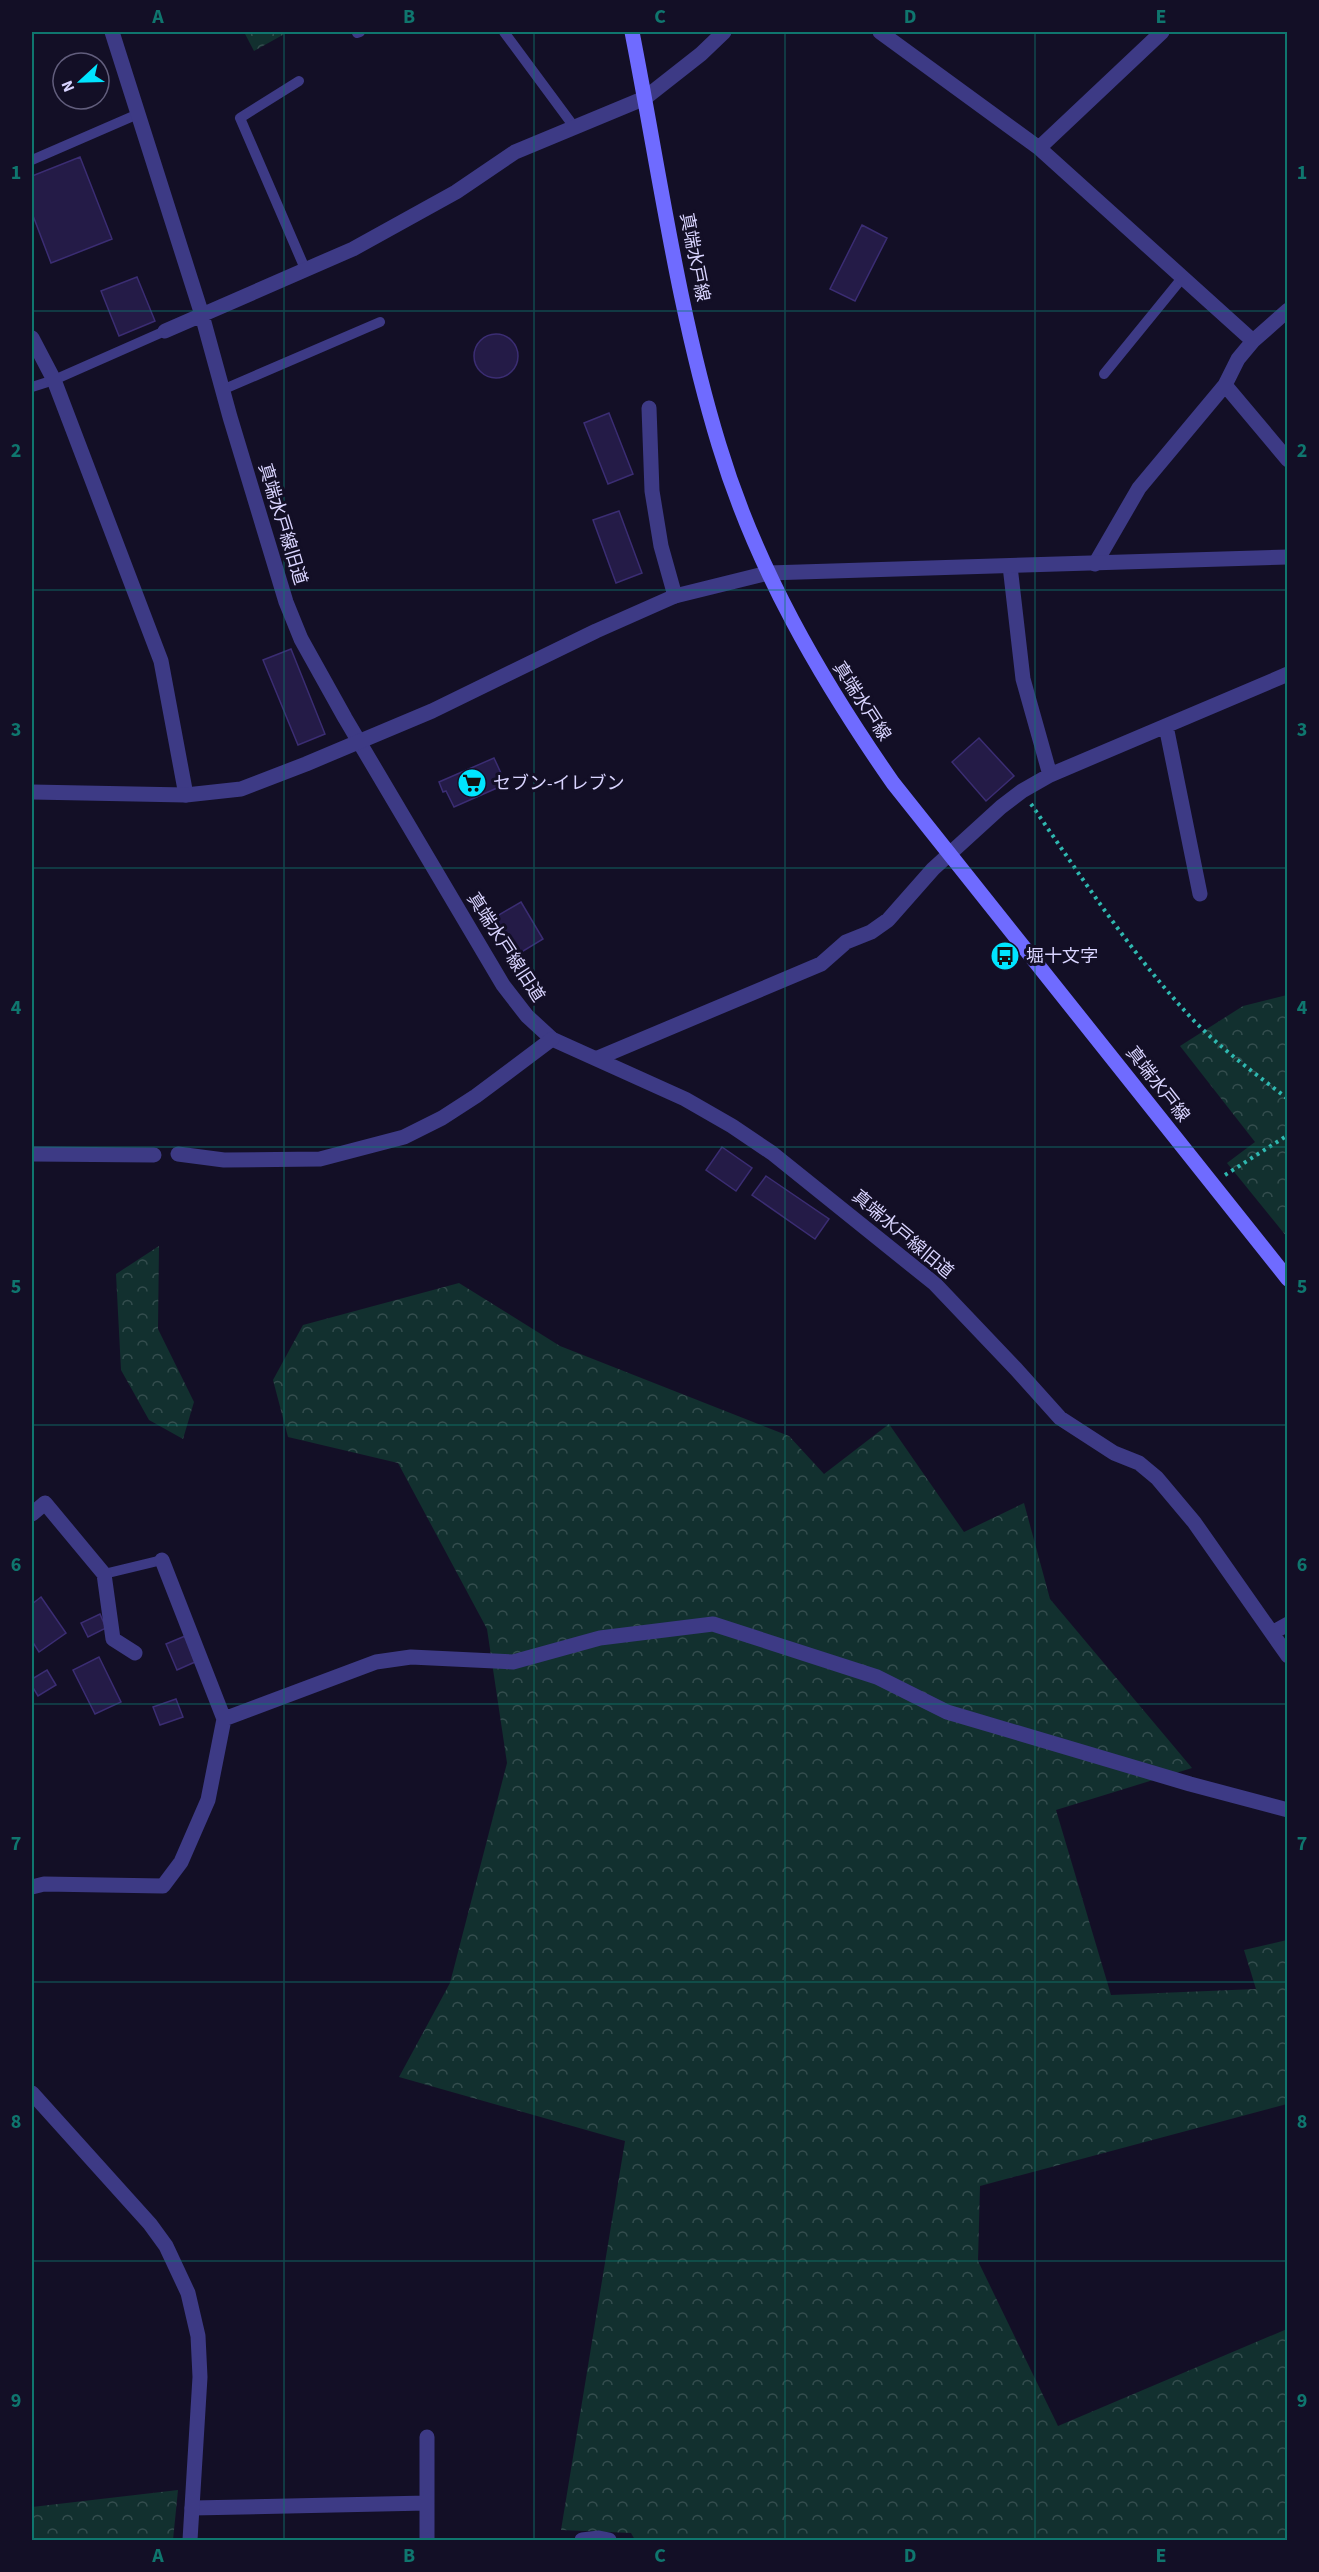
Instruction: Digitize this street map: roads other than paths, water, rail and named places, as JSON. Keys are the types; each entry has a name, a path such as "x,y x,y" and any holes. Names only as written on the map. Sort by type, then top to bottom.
{"main road":[{"name":"真端水戸線","path":"632,32 698,371 719,447 747,524 803,644 852,724 893,783 1287,1279"}],"street":[{"name":"真端水戸線旧道","path":"112,32 202,315 222,390 286,602 301,639 503,985 527,1016 552,1039 685,1099 772,1153 935,1284 1060,1418 1114,1453 1139,1463 1157,1478 1194,1522 1287,1656"},
{"path":"165,331 353,249 456,192 515,152 645,98 701,54 724,32"},
{"path":"880,32 1039,148 1253,341"},
{"path":"1039,148 1162,32"},
{"path":"1095,564 1139,488 1225,385 1238,359 1253,341 1287,310"},
{"path":"32,338 54,380 161,662 186,795"},
{"path":"1225,385 1287,460"},
{"path":"649,408 652,491 661,546 675,596"},
{"path":"32,792 186,795 241,789 432,711 596,631 675,596 768,573 1287,557"},
{"path":"1010,566 1023,679 1050,775"},
{"path":"598,1058 821,964 846,942 871,932 888,920 933,869 1001,807 1022,791 1050,775 1287,674"},
{"path":"1166,726 1200,894"},
{"path":"178,1154 224,1160 320,1159 404,1137 442,1118 476,1096 552,1039"},
{"path":"32,1154 154,1155"},
{"path":"32,1514 45,1503 105,1574 113,1639 135,1653"},
{"path":"32,1887 44,1884 163,1886 181,1862 208,1800 224,1719 162,1560"},
{"path":"224,1719 375,1662 411,1656 513,1662 600,1638 713,1624 878,1677 947,1712 1190,1784 1287,1810"},
{"path":"1272,1633 1287,1624"},
{"path":"32,2092 150,2224 166,2246 188,2293 198,2336 200,2377 190,2541"},
{"path":"426,2437 427,2541"},
{"path":"192,2508 427,2503"},
{"path":"582,2541 599,2538 609,2541"}],"lane":[{"path":"504,32 575,128"},
{"path":"299,81 240,118 306,271"},
{"path":"32,160 138,114"},
{"path":"1104,374 1183,277"},
{"path":"222,390 380,322"},
{"path":"32,387 54,380 165,331"},
{"path":"105,1574 162,1560"}],"place":[{"name":"セブン-イレブン","path":"472,783"},
{"name":"堀十文字","path":"1005,956"}]}
